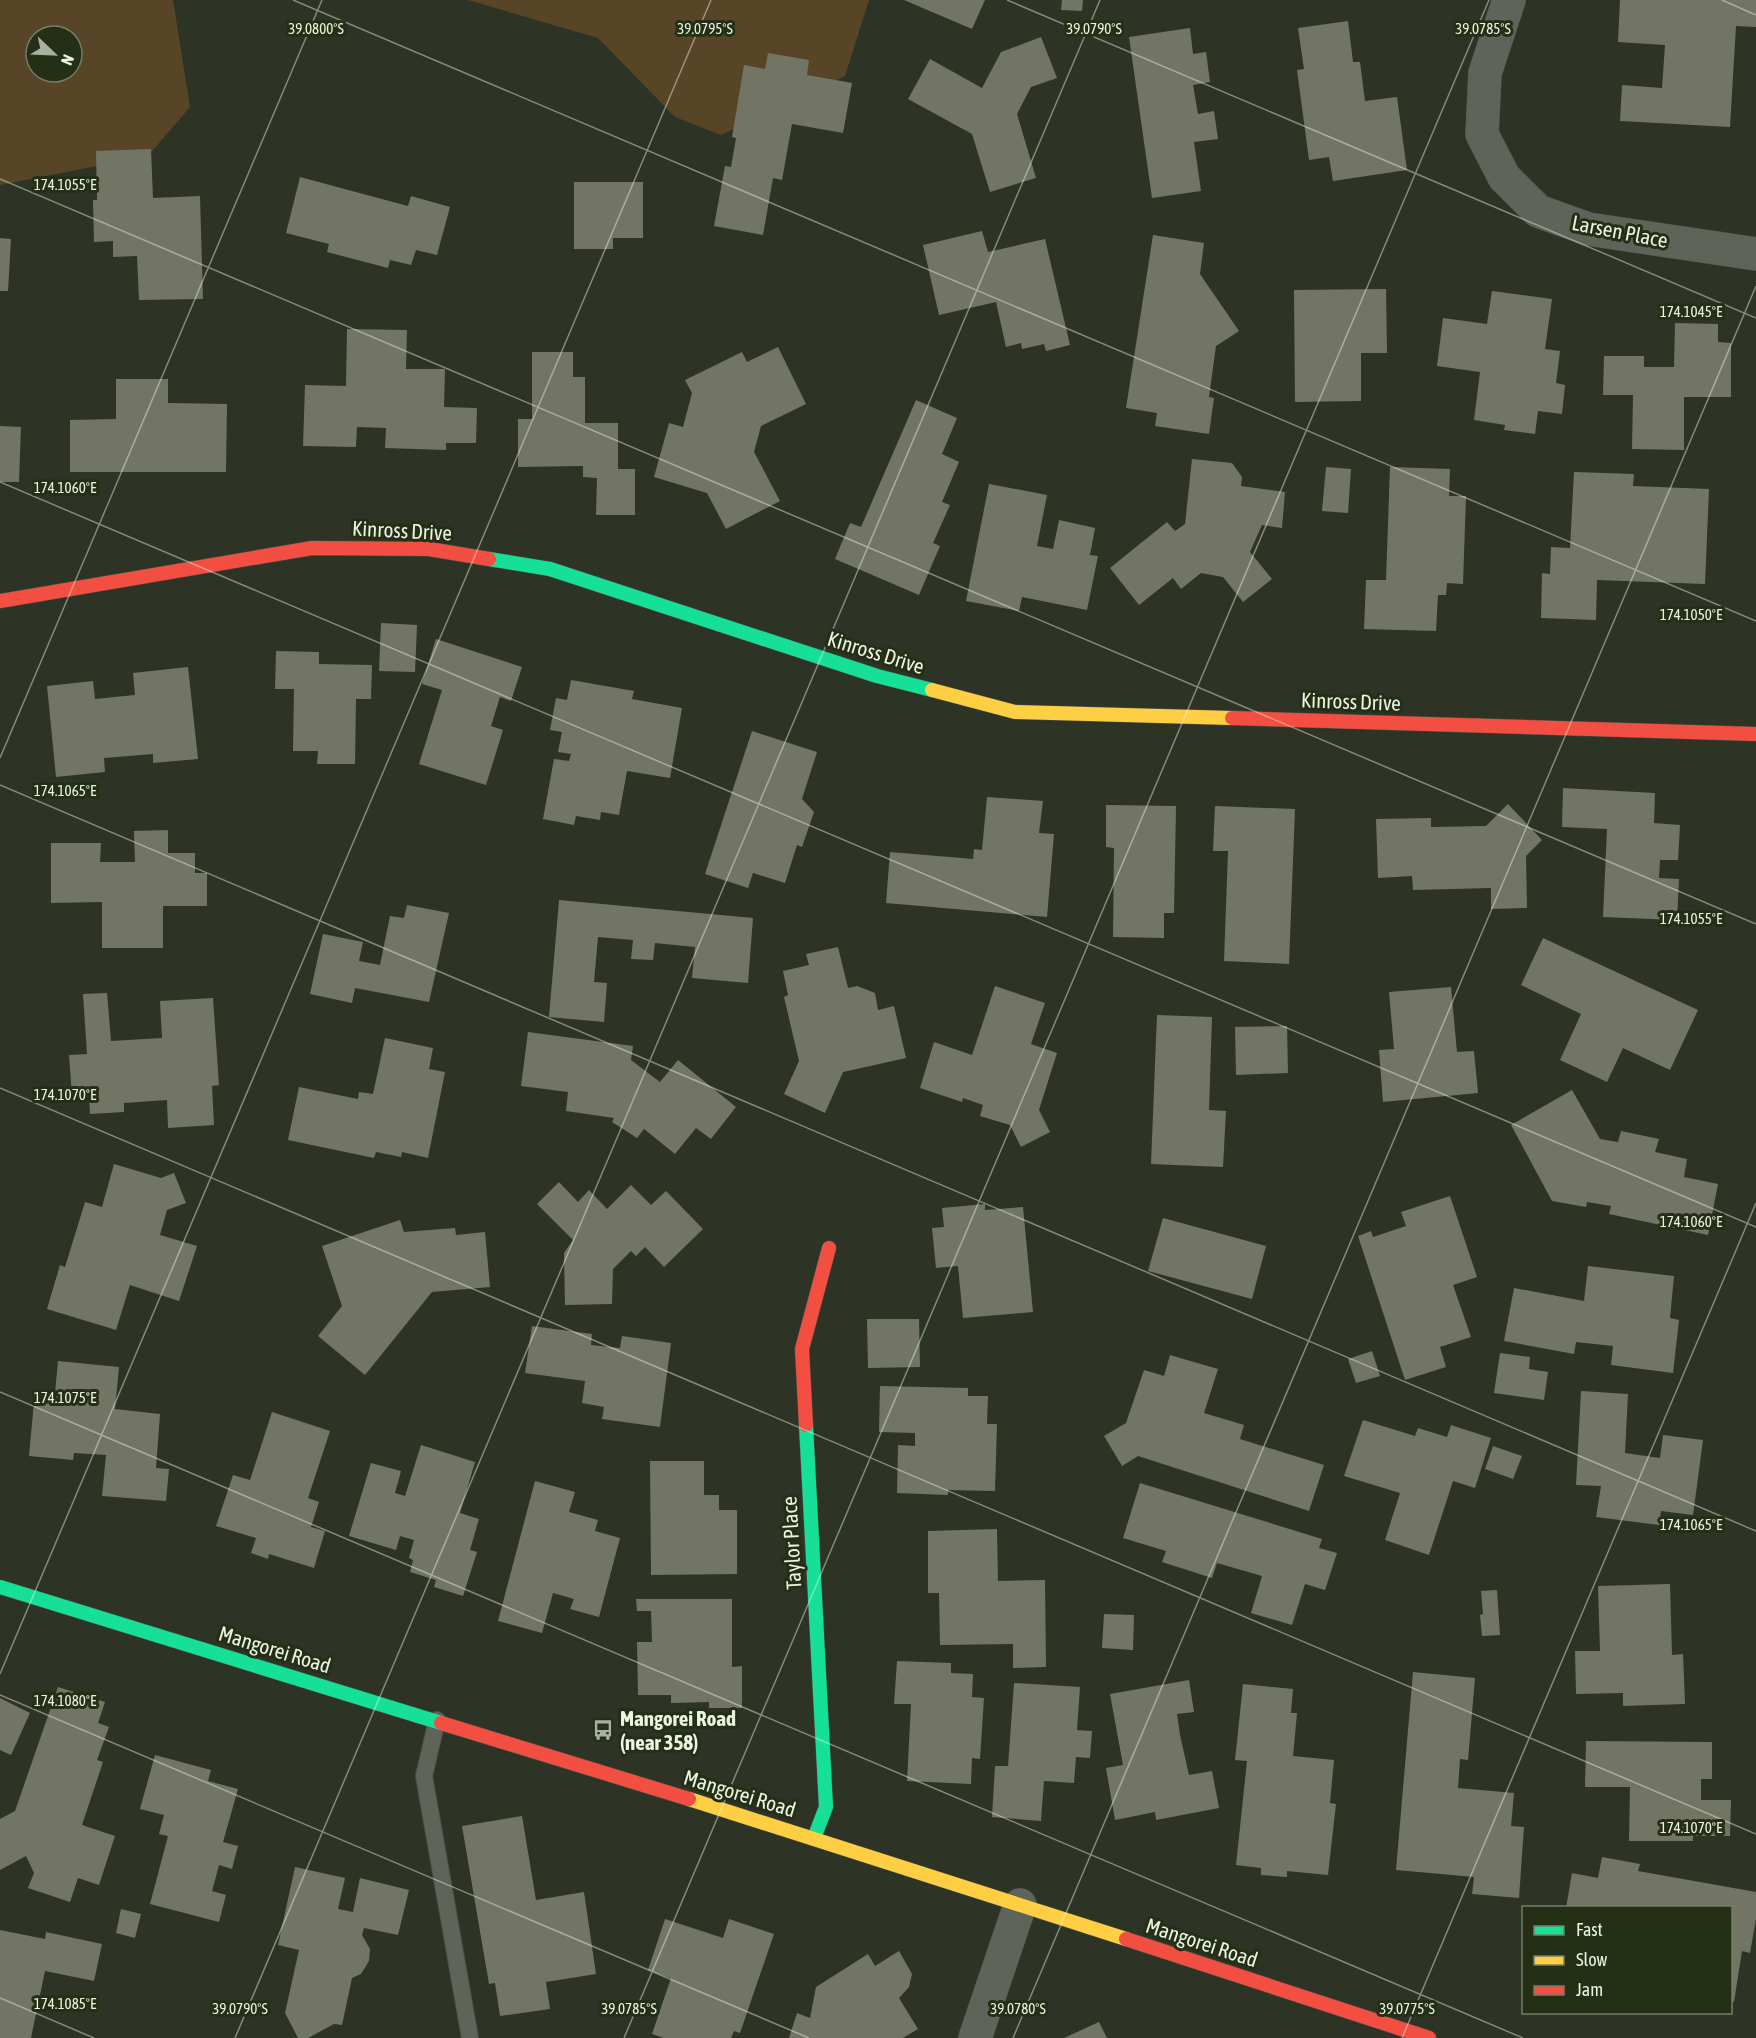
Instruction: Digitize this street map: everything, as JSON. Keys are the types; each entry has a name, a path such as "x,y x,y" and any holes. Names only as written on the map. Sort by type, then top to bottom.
{"street":[{"name":"Larsen Place","path":"1509,0 1485,73 1482,134 1504,177 1538,211 1588,230 1756,254"},
{"name":"Kinross Drive","path":"0,601 312,548 429,549 550,569 877,676 1015,712 1756,734"},
{"name":"Taylor Place","path":"814,1838 826,1806 802,1349 829,1248"},
{"name":"Mangorei Road","path":"0,1587 814,1838 1429,2038"},
{"path":"975,2038 1020,1905"}],"lane":[{"path":"437,1720 424,1776 471,2038"}],"shaded area":[{"path":"0,0 173,0 190,107 148,156 0,185"},
{"path":"468,0 869,0 845,76 721,135 675,117 598,38"}],"building":[{"path":"904,0 985,0 972,29"},
{"path":"1062,0 1083,0 1082,11 1061,10"},
{"path":"1620,0 1756,0 1756,27 1736,26 1730,127 1620,121 1622,85 1662,88 1665,45 1618,42"},
{"path":"1348,21 1353,62 1360,62 1365,101 1397,97 1407,170 1333,181 1329,157 1309,160 1297,70 1304,69 1298,28"},
{"path":"1190,28 1193,54 1206,52 1210,82 1193,85 1198,114 1214,111 1218,139 1194,142 1201,191 1152,198 1129,37"},
{"path":"1041,37 1057,78 1031,87 1017,114 1036,178 990,192 972,134 908,99 930,59 982,88 1001,52"},
{"path":"768,53 809,60 807,75 852,83 843,133 792,124 782,180 773,178 763,235 714,226 725,166 731,167 736,138 732,137 744,65 765,69"},
{"path":"151,149 153,198 200,196 203,299 139,300 137,256 113,257 113,241 94,242 93,200 97,200 96,151"},
{"path":"300,177 408,206 411,196 450,207 437,255 416,250 411,265 390,260 388,268 327,252 329,244 286,233"},
{"path":"574,182 643,182 643,238 613,238 613,249 574,249"},
{"path":"982,231 988,252 1045,239 1070,345 1046,351 1044,344 1022,349 1021,343 1006,347 996,302 939,315 923,245"},
{"path":"1153,235 1204,243 1200,274 1239,331 1216,346 1209,397 1214,398 1209,434 1155,426 1157,413 1126,408"},
{"path":"0,238 11,239 8,291 0,291"},
{"path":"1386,289 1387,353 1361,353 1361,401 1295,402 1294,290"},
{"path":"1492,291 1552,299 1545,349 1560,351 1556,383 1565,385 1562,414 1538,411 1535,434 1504,430 1505,425 1474,420 1480,372 1437,366 1443,318 1487,324"},
{"path":"1675,323 1718,324 1718,342 1731,343 1731,397 1684,397 1684,450 1632,449 1633,395 1603,395 1604,356 1644,356 1644,367 1674,367"},
{"path":"347,329 407,330 406,369 445,369 444,407 477,408 476,443 446,443 446,450 385,448 386,428 357,427 356,447 303,446 305,385 346,386"},
{"path":"778,347 806,404 761,426 754,452 780,501 726,529 707,493 654,477 669,423 683,427 692,393 685,380 742,352 747,362"},
{"path":"532,352 573,352 573,377 585,377 585,423 618,423 618,469 635,469 635,515 596,515 597,478 583,477 583,466 518,467 518,419 532,419"},
{"path":"116,379 168,379 168,403 227,404 226,472 70,472 70,420 116,419"},
{"path":"916,400 957,418 942,454 959,462 942,502 950,505 933,543 940,546 919,595 835,559 850,523 861,527"},
{"path":"0,426 21,427 19,482 0,482"},
{"path":"1192,459 1232,463 1242,477 1241,486 1285,492 1282,528 1262,525 1250,552 1272,579 1243,602 1223,577 1201,573 1181,589 1173,578 1139,605 1110,568 1167,522 1175,531 1185,524"},
{"path":"1326,467 1351,469 1348,513 1322,511"},
{"path":"1390,467 1450,469 1449,496 1466,496 1463,584 1447,583 1446,595 1438,595 1436,631 1364,629 1366,580 1386,580"},
{"path":"1574,472 1634,474 1633,486 1709,489 1705,584 1597,580 1596,620 1541,618 1542,573 1550,574 1551,547 1570,548"},
{"path":"989,484 1047,495 1037,546 1053,549 1059,520 1095,528 1090,555 1098,556 1087,610 1022,597 1019,611 966,601"},
{"path":"381,623 417,625 415,672 379,671"},
{"path":"436,639 522,667 511,701 500,697 491,726 503,730 486,785 419,764 442,690 422,684"},
{"path":"276,651 319,652 319,664 372,665 371,699 356,699 355,764 317,764 318,751 293,751 294,689 275,689"},
{"path":"188,667 198,759 153,763 153,754 104,758 105,772 56,777 47,686 93,681 95,699 135,695 133,673"},
{"path":"571,680 634,691 632,699 682,708 670,778 627,771 619,815 601,812 600,820 576,816 574,825 543,819 554,759 569,761 571,754 558,752 562,732 550,730 556,698 567,700"},
{"path":"752,731 817,752 802,799 814,812 802,847 797,845 785,883 753,873 748,888 705,874"},
{"path":"1563,788 1655,793 1654,823 1680,825 1678,860 1660,860 1659,878 1679,879 1677,920 1603,917 1607,829 1562,827"},
{"path":"987,797 1043,801 1039,833 1054,834 1047,917 886,903 890,852 973,859 974,849 982,850"},
{"path":"1508,804 1542,840 1526,856 1527,908 1491,909 1491,888 1413,890 1412,876 1378,878 1376,819 1431,818 1431,827 1486,826"},
{"path":"1106,805 1176,806 1174,913 1164,913 1164,938 1113,937 1114,848 1106,847"},
{"path":"1215,806 1295,809 1289,964 1224,961 1228,851 1213,851"},
{"path":"168,830 168,853 195,853 195,873 207,873 207,906 163,906 163,948 102,948 102,902 51,903 51,843 101,843 100,862 135,862 134,831"},
{"path":"559,900 753,918 748,983 692,978 695,947 655,943 653,960 631,959 633,940 598,937 594,982 607,983 604,1022 549,1017"},
{"path":"407,905 449,913 429,1002 355,988 352,1003 310,994 323,934 363,942 359,961 380,965 390,916 404,918"},
{"path":"1543,938 1698,1010 1670,1070 1623,1048 1607,1082 1560,1060 1581,1014 1521,985"},
{"path":"838,947 848,988 857,986 875,993 878,1010 894,1006 906,1058 843,1072 825,1113 784,1094 799,1061 784,997 788,995 783,971 809,965 806,954"},
{"path":"995,986 1045,1003 1031,1044 1057,1053 1039,1110 1050,1132 1021,1147 1010,1125 980,1116 983,1105 963,1098 962,1102 920,1088 934,1042 972,1055"},
{"path":"1451,987 1457,1052 1474,1051 1478,1093 1383,1102 1379,1050 1394,1049 1389,992"},
{"path":"107,993 111,1041 162,1038 160,1001 213,998 219,1085 212,1086 214,1125 168,1128 167,1100 124,1103 124,1112 90,1114 89,1094 72,1095 69,1055 87,1054 83,994"},
{"path":"1157,1015 1212,1017 1209,1110 1226,1111 1223,1167 1151,1164"},
{"path":"1287,1026 1288,1073 1236,1075 1235,1027"},
{"path":"528,1032 633,1046 631,1060 660,1082 678,1060 736,1107 711,1139 696,1128 675,1154 644,1129 637,1138 612,1122 614,1118 566,1111 568,1092 521,1086"},
{"path":"385,1038 433,1048 429,1069 445,1072 428,1158 402,1152 401,1157 376,1152 374,1158 288,1140 299,1087 358,1099 359,1092 373,1094"},
{"path":"1572,1090 1600,1139 1618,1142 1621,1131 1659,1139 1655,1152 1687,1159 1684,1177 1718,1184 1708,1235 1609,1214 1611,1206 1587,1202 1586,1207 1552,1201 1511,1125"},
{"path":"114,1164 161,1178 174,1173 186,1203 167,1210 160,1235 197,1246 179,1301 130,1285 116,1330 47,1309 60,1265 65,1267 85,1202 102,1207"},
{"path":"559,1182 578,1202 589,1190 607,1209 631,1185 651,1205 666,1191 703,1229 664,1267 645,1247 636,1256 631,1251 613,1269 612,1304 565,1305 564,1253 573,1240 537,1204"},
{"path":"1450,1196 1477,1277 1453,1285 1471,1337 1440,1347 1446,1367 1405,1380 1358,1236 1371,1231 1373,1237 1406,1226 1401,1212"},
{"path":"985,1204 985,1210 1023,1207 1033,1312 963,1318 958,1266 936,1268 932,1228 944,1227 942,1208"},
{"path":"1163,1218 1266,1246 1252,1299 1148,1271"},
{"path":"400,1220 404,1232 455,1228 456,1235 485,1232 490,1287 432,1292 365,1375 318,1336 342,1306 322,1246"},
{"path":"1588,1266 1674,1276 1670,1318 1679,1320 1673,1373 1611,1365 1613,1346 1576,1342 1574,1354 1504,1341 1514,1288 1584,1301"},
{"path":"867,1319 919,1319 920,1367 868,1368"},
{"path":"532,1326 592,1334 591,1345 620,1348 622,1336 671,1343 660,1427 602,1419 604,1407 582,1403 585,1381 525,1373"},
{"path":"1372,1351 1380,1376 1356,1383 1348,1359"},
{"path":"1500,1353 1530,1357 1529,1369 1548,1372 1544,1400 1494,1393"},
{"path":"1170,1355 1218,1369 1204,1413 1244,1425 1240,1439 1324,1465 1309,1511 1138,1456 1122,1466 1104,1436 1126,1423 1144,1370 1164,1376"},
{"path":"58,1361 119,1367 115,1409 160,1414 156,1468 169,1469 166,1501 102,1496 106,1455 74,1453 73,1460 29,1456 34,1402 54,1404"},
{"path":"880,1386 968,1388 968,1396 988,1396 987,1424 997,1424 995,1491 948,1490 948,1495 897,1493 898,1445 915,1446 915,1433 879,1432"},
{"path":"1581,1391 1628,1394 1625,1453 1660,1458 1663,1435 1703,1440 1693,1515 1661,1511 1659,1525 1596,1517 1601,1486 1576,1485"},
{"path":"272,1412 330,1431 308,1498 319,1502 311,1527 325,1531 314,1568 269,1554 268,1559 251,1553 256,1538 216,1526 233,1475 250,1480"},
{"path":"1363,1420 1415,1436 1418,1428 1447,1437 1451,1425 1491,1438 1475,1488 1453,1481 1429,1555 1385,1540 1400,1493 1344,1476"},
{"path":"421,1445 475,1462 460,1513 479,1519 470,1550 477,1552 463,1596 434,1587 436,1580 410,1572 413,1560 409,1558 414,1540 400,1536 396,1550 349,1536 371,1463 401,1471 395,1493 405,1496"},
{"path":"1493,1446 1522,1456 1513,1479 1485,1469"},
{"path":"650,1461 704,1461 704,1495 719,1495 719,1510 737,1510 737,1574 651,1575"},
{"path":"535,1481 575,1492 569,1512 598,1520 595,1531 620,1538 599,1617 570,1609 574,1599 553,1593 542,1633 498,1621"},
{"path":"1140,1483 1322,1539 1319,1548 1337,1553 1325,1590 1305,1584 1292,1625 1251,1613 1262,1576 1217,1563 1212,1578 1162,1562 1166,1551 1123,1538"},
{"path":"997,1529 998,1581 1045,1580 1046,1667 1013,1668 1013,1644 940,1645 939,1593 928,1593 928,1531"},
{"path":"1670,1584 1672,1655 1683,1654 1685,1704 1623,1706 1623,1693 1576,1694 1575,1651 1600,1651 1598,1586"},
{"path":"1497,1590 1500,1635 1482,1636 1481,1591"},
{"path":"636,1599 732,1599 732,1667 742,1666 742,1708 709,1708 709,1702 671,1703 671,1695 638,1695 637,1642 652,1642 651,1611 637,1611"},
{"path":"1104,1614 1134,1615 1133,1650 1102,1648"},
{"path":"897,1661 951,1663 951,1673 973,1674 972,1697 984,1698 980,1759 972,1758 971,1784 907,1781 911,1704 894,1704"},
{"path":"1413,1672 1475,1678 1468,1760 1460,1759 1458,1788 1514,1793 1511,1826 1524,1827 1519,1898 1472,1894 1474,1877 1396,1870"},
{"path":"1189,1680 1194,1712 1177,1714 1189,1775 1212,1771 1219,1808 1156,1820 1155,1812 1115,1820 1106,1768 1123,1765 1110,1694"},
{"path":"1014,1683 1080,1687 1077,1730 1092,1731 1090,1758 1076,1757 1074,1783 1044,1781 1041,1821 992,1817 995,1766 1008,1766"},
{"path":"1243,1684 1293,1689 1291,1713 1297,1713 1293,1756 1334,1760 1330,1803 1336,1804 1328,1875 1287,1871 1287,1877 1261,1875 1261,1868 1236,1865 1247,1761 1235,1760"},
{"path":"58,1687 105,1702 98,1723 109,1727 97,1760 103,1762 82,1825 115,1836 99,1885 78,1878 70,1902 28,1888 34,1873 26,1856 0,1870 0,1819 15,1811"},
{"path":"0,1698 30,1713 11,1755 0,1750"},
{"path":"1586,1741 1712,1742 1712,1779 1701,1779 1701,1800 1731,1800 1730,1836 1693,1836 1693,1841 1629,1841 1630,1787 1585,1787"},
{"path":"155,1755 211,1770 208,1781 238,1789 223,1842 238,1846 232,1869 219,1865 212,1891 226,1895 219,1922 150,1904 168,1836 159,1834 164,1815 140,1809"},
{"path":"522,1816 536,1900 584,1892 596,1974 546,1982 550,2009 500,2016 495,1983 489,1984 462,1826"},
{"path":"1602,1857 1640,1864 1638,1871 1756,1892 1756,1919 1750,1953 1742,1951 1734,2002 1732,2002 1732,1906 1566,1906 1572,1873 1598,1878"},
{"path":"295,1867 345,1878 338,1909 353,1912 360,1878 409,1890 398,1935 364,1928 362,1935 370,1949 369,1961 361,1974 352,1978 342,2025 334,2024 308,2038 298,2038 285,2013 299,1950 278,1945"},
{"path":"121,1909 141,1914 135,1938 116,1933"},
{"path":"665,1919 723,1938 729,1919 774,1934 740,2033 734,2031 731,2038 664,2038 652,2034 671,1978 648,1970"},
{"path":"0,1930 45,1939 46,1932 102,1944 94,1981 45,1971 31,2038 0,2038"},
{"path":"899,1951 912,1974 909,1987 899,1998 918,2029 903,2038 789,2038 797,2013 810,2018 816,1987 868,1954 875,1966"},
{"path":"1099,2022 1107,2038 1064,2038"}],"traffic: fast":[{"path":"489,559 550,569 877,676 932,690"},
{"path":"806,1425 826,1807 814,1838"},
{"path":"0,1587 441,1723"}],"traffic: slow":[{"path":"932,690 1015,712 1232,718"},
{"path":"689,1799 1126,1939"}],"traffic: jam":[{"path":"0,601 312,548 429,549 489,559"},
{"path":"1232,718 1756,734"},
{"path":"806,1425 802,1349 829,1248"},
{"path":"441,1723 689,1799"},
{"path":"1126,1939 1429,2038"}],"place":[{"name":"Mangorei Road (near 358)","path":"603,1730"}]}
